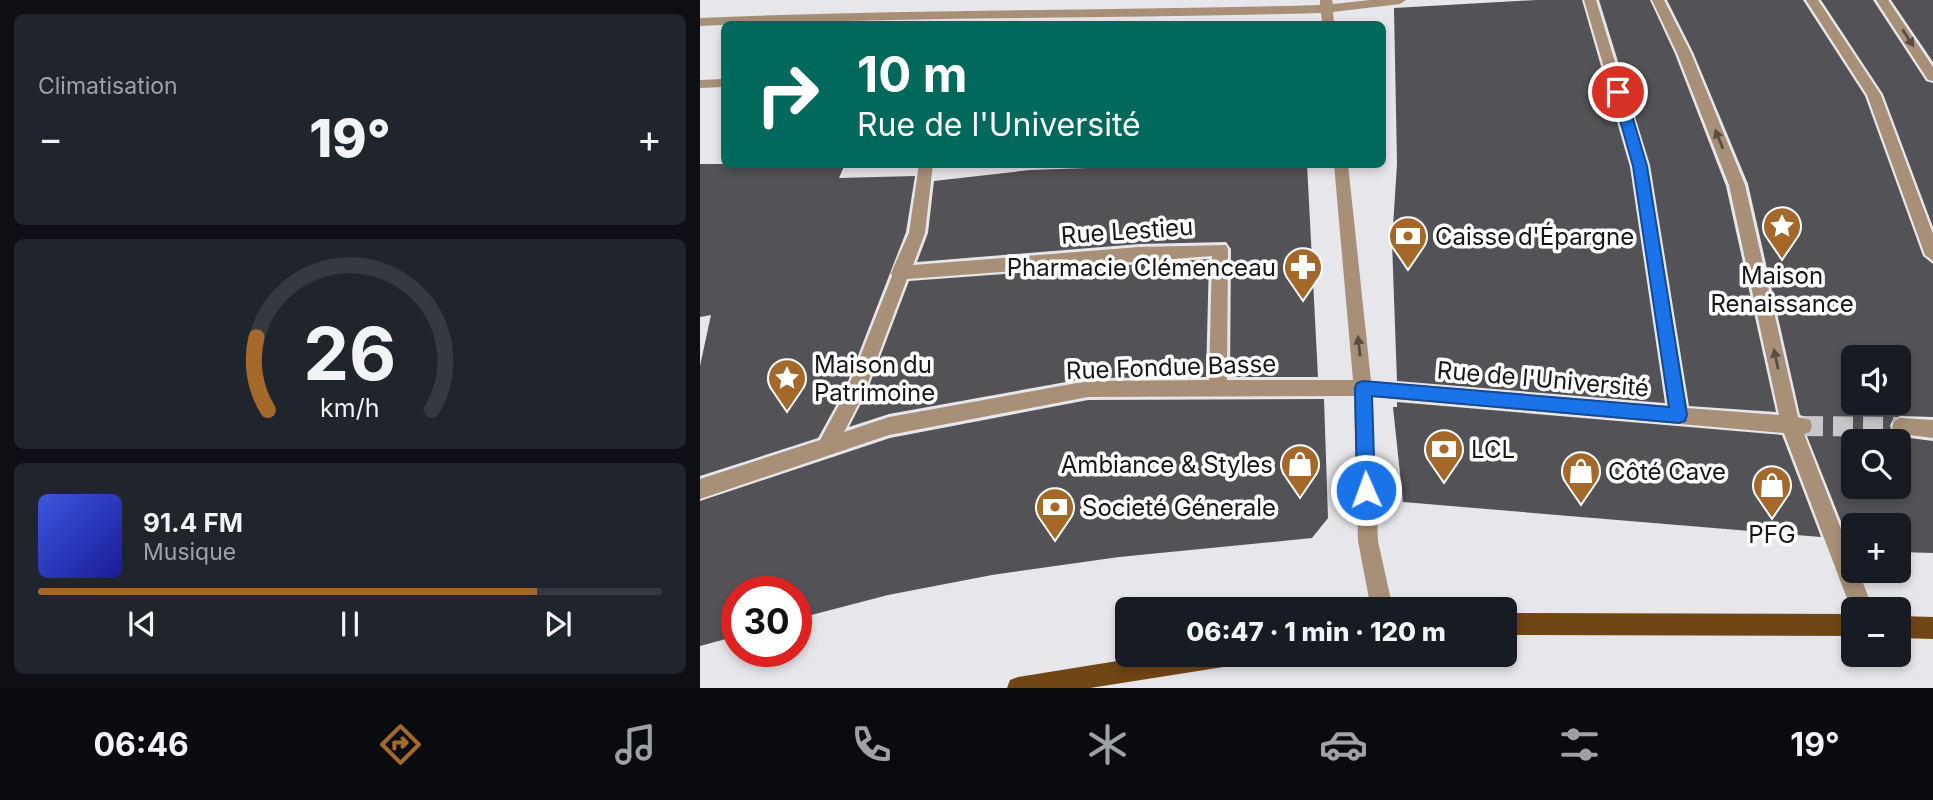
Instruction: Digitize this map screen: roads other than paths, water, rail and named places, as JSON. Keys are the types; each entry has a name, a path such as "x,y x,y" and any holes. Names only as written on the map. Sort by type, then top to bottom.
{"main road":[{"path":"1517,624 1841,625"},
{"path":"1911,627 1933,628"},
{"path":"1018,688 1153,667"}],"street":[{"path":"891,18 901,0"},
{"path":"722,21 810,17 915,21 1400,0"},
{"path":"1590,0 1640,166 1679,415"},
{"path":"1658,0 1684,53 1737,185 1797,426 1858,597"},
{"path":"1812,0 1874,95 1933,255"},
{"path":"1882,0 1933,77"},
{"path":"700,22 721,21"},
{"path":"700,84 721,83"},
{"path":"827,446 855,393 899,273 917,233 925,168"},
{"path":"1341,168 1363,388 1368,541 1380,597"},
{"name":"Rue Lestieu","path":"899,273 1220,249 1218,388"},
{"name":"Rue de l'Université","path":"1363,388 1797,426"},
{"name":"Rue Fondue Basse","path":"700,489 889,426 1088,389 1363,388"},
{"path":"1901,427 1933,429"}],"tunnel":[{"path":"1803,426 1901,427"}],"place":[{"name":"Maison Renaissance","path":"1782,260"},
{"name":"Caisse d'Épargne","path":"1408,270"},
{"name":"Pharmacie Clémenceau","path":"1303,301"},
{"name":"Maison du Patrimoine","path":"787,412"},
{"name":"LCL","path":"1444,483"},
{"name":"Ambiance & Styles","path":"1300,498"},
{"name":"Côté Cave","path":"1581,505"},
{"name":"PFG","path":"1772,519"},
{"name":"Societé Génerale","path":"1055,541"}]}
